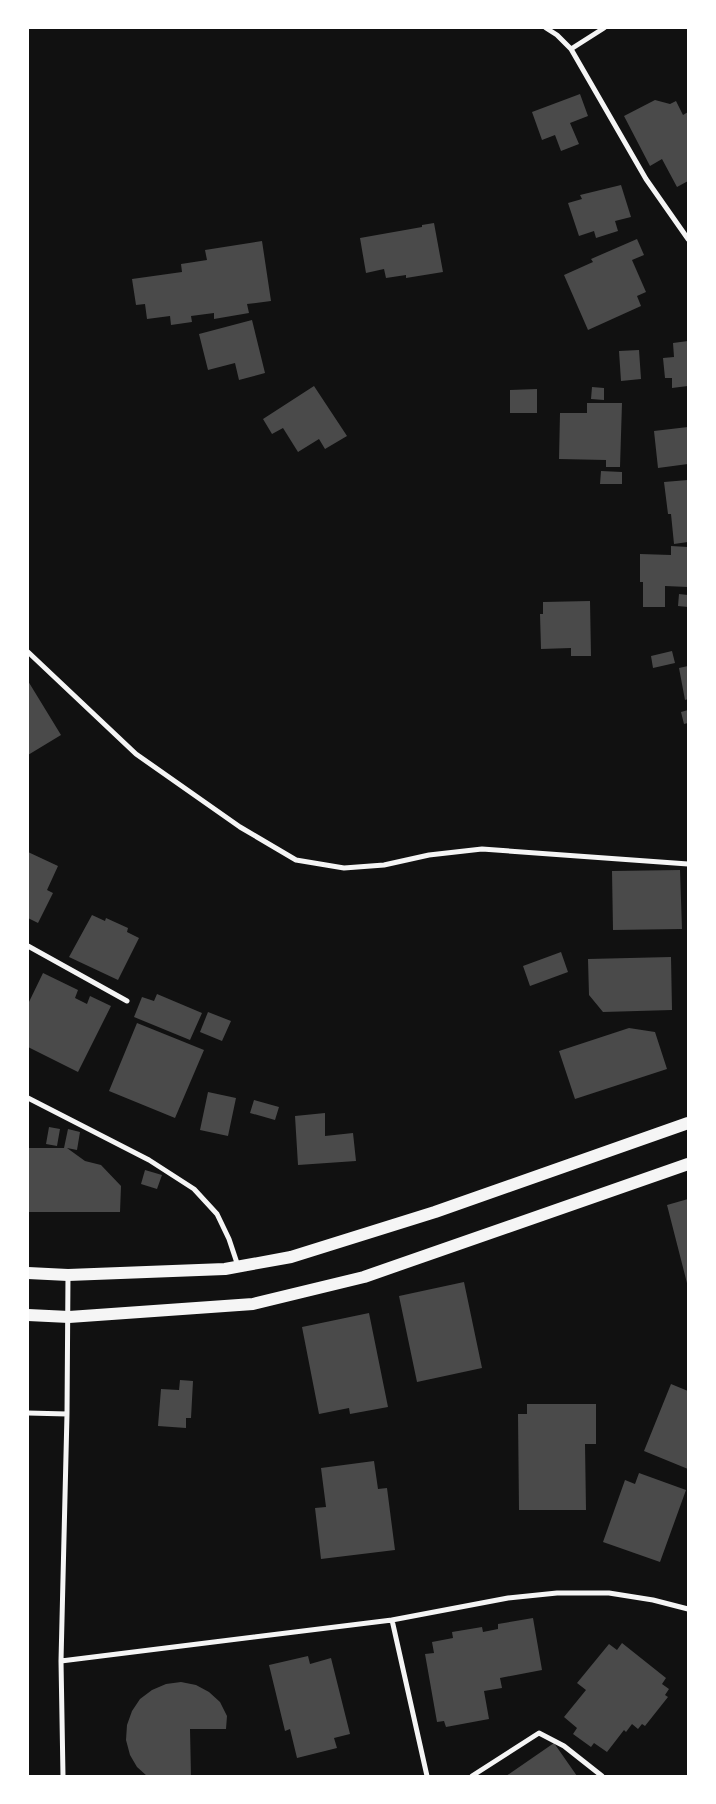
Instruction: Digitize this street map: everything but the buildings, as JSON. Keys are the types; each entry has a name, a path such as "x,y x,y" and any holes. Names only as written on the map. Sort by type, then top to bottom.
{"main road":[{"path":"28,1273 68,1275 225,1269 291,1257 426,1214 688,1123"},
{"path":"28,1315 69,1317 253,1304 364,1278 688,1164"}],"street":[{"path":"546,28 557,35 571,49 646,179 688,239"},
{"path":"571,49 604,28"},
{"path":"28,652 136,754 240,828 296,860 344,868 482,849 688,864"},
{"path":"28,946 127,1001"},
{"path":"28,1098 149,1160 194,1189 217,1214 229,1239 238,1266"},
{"path":"63,1776 61,1661 69,1317 68,1275"},
{"path":"28,1413 67,1414"},
{"path":"61,1661 392,1620 508,1598 557,1593 609,1593 653,1600 688,1609"},
{"path":"392,1620 427,1776"},
{"path":"472,1776 538,1733 564,1746 602,1776"}]}
